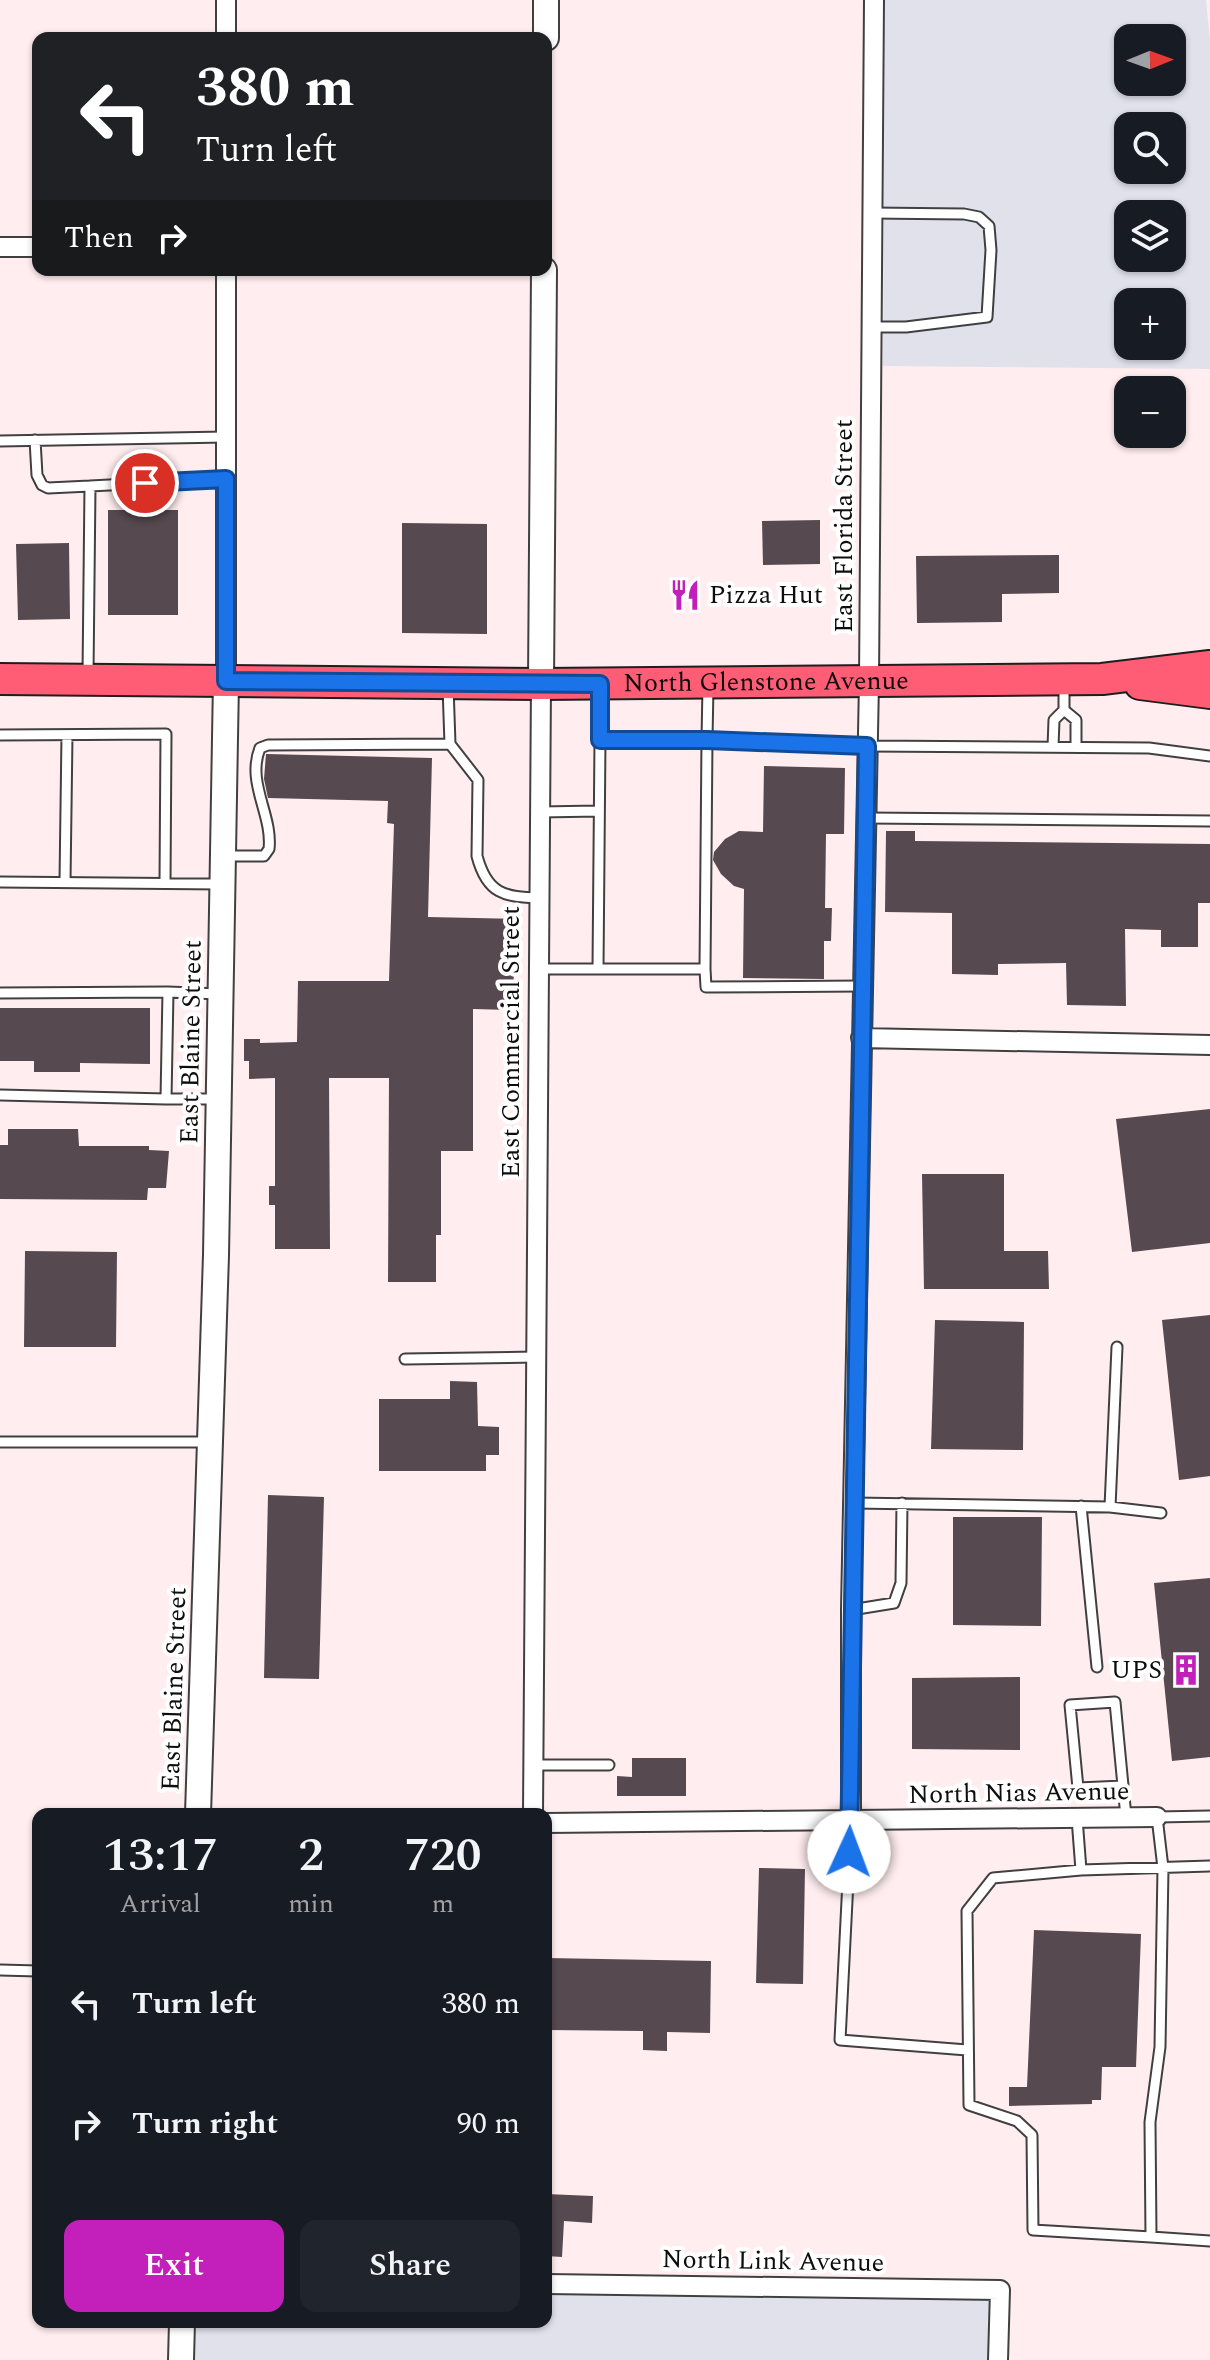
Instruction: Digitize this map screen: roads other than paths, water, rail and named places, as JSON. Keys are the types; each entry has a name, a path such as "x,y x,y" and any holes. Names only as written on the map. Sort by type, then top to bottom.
{"main road":[{"name":"North Glenstone Avenue","path":"0,679 541,684 1064,680 1102,679 1210,666"},
{"name":"North Glenstone Avenue","path":"1102,679 1210,693"}],"street":[{"path":"226,0 226,32"},
{"path":"546,0 546,32"},
{"name":"East Florida Street","path":"851,1821 851,1610 869,682 874,0"},
{"path":"0,247 32,247"},
{"name":"East Blaine Street","path":"198,1808 223,856 226,276"},
{"name":"East Commercial Street","path":"533,1808 544,276"},
{"path":"861,1038 1210,1045"},
{"name":"North Nias Avenue","path":"552,1823 1157,1817"},
{"name":"North Link Avenue","path":"552,2284 1000,2290 998,2360"},
{"path":"181,2360 182,2328"}],"lane":[{"path":"871,327 906,327 987,317 991,250 989,226 979,217 964,214 872,213"},
{"path":"0,441 226,437"},
{"path":"35,440 37,475 42,485 48,488 226,479"},
{"path":"88,680 90,486"},
{"path":"1053,747 1054,720 1064,710 1064,680"},
{"path":"448,683 450,744 478,780 477,856 490,886 513,897 540,898"},
{"path":"708,683 706,987 862,986"},
{"path":"598,969 600,684"},
{"path":"1064,710 1076,720 1076,746"},
{"path":"0,735 166,734 165,883"},
{"path":"65,882 67,735"},
{"path":"600,740 707,740 867,746 1076,746 1149,748 1210,756"},
{"path":"223,856 264,856 269,849 269,820 262,810 257,792 257,754 264,746 450,744"},
{"path":"540,812 598,811"},
{"path":"866,818 1210,821"},
{"path":"0,882 222,884"},
{"path":"539,969 705,969"},
{"path":"166,1099 168,992"},
{"path":"0,993 220,994"},
{"path":"0,1095 218,1099"},
{"path":"1110,1507 1117,1347"},
{"path":"405,1359 536,1357"},
{"path":"0,1442 210,1442"},
{"path":"854,1503 1081,1506 1161,1513"},
{"path":"851,1610 894,1603 901,1583 902,1503"},
{"path":"1081,1506 1097,1667"},
{"path":"1123,1786 1078,1788 1070,1705 1115,1702 1126,1817"},
{"path":"533,1765 609,1765"},
{"path":"1151,2237 1150,2122 1160,2047 1163,1868 1157,1817 1210,1816"},
{"path":"1077,1818 1081,1870"},
{"path":"851,1821 840,2040 967,2050"},
{"path":"1210,1866 1081,1870 993,1878 967,1911 969,2105 1017,2121 1032,2135 1033,2230 1210,2241"},
{"path":"0,1970 32,1971"}],"place":[{"name":"Pizza Hut","path":"685,595"},
{"name":"UPS","path":"1186,1670"}]}
